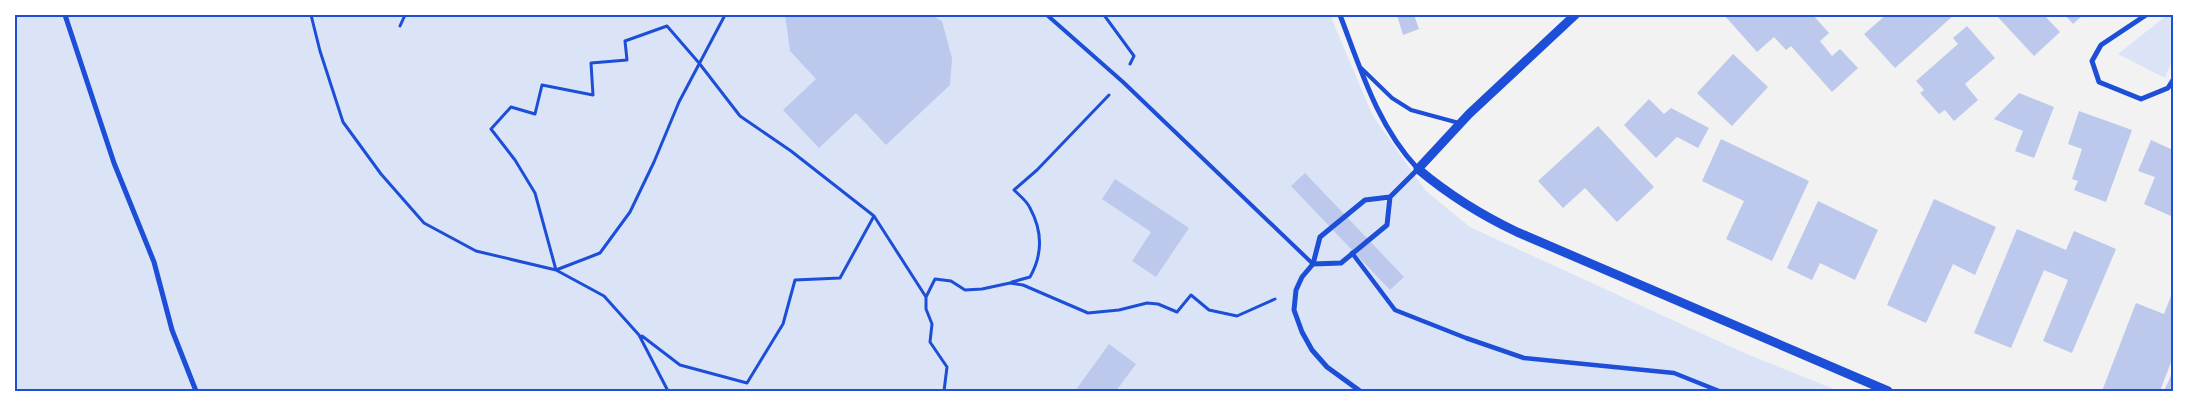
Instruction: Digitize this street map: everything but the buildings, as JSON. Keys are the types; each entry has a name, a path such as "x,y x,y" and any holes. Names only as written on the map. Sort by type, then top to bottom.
{"street":[{"path":"65,15 114,163 154,262 172,330 196,391"},
{"path":"1340,15 1384,124 1401,151 1418,170 1453,196 1483,216 1517,232 1888,391"},
{"path":"1360,391 1327,367 1312,350 1302,332 1294,310 1296,290 1302,277 1314,264 1320,237 1364,200 1390,197 1418,170 1460,123 1575,15"},
{"path":"2146,15 2101,45 2092,61 2099,82 2141,100 2168,88 2173,80"},
{"path":"1314,264 1341,263 1387,225 1390,197"},
{"path":"1352,253 1395,310 1466,338 1524,358 1674,373 1719,391"}],"lane":[{"path":"1047,15 1123,82 1314,264"},
{"path":"1361,68 1392,98 1411,110 1460,123"}],"path":[{"path":"311,15 320,51 344,122 381,174 424,223 476,251 556,270 604,296 640,334 680,365 747,383 784,324 795,280 840,278 874,216"},
{"path":"400,26 405,15"},
{"path":"556,270 600,253 630,212 680,102 726,15"},
{"path":"944,391 947,367 930,342 932,324 926,309 926,297 935,279 951,281 965,290 982,290 1030,277 1039,261 1041,240 1030,207 1014,190 1038,170 1123,82 1134,56 1104,15"},
{"path":"556,270 535,193 515,160 491,129 511,107 535,114 542,85 593,95 591,63 627,60 624,41 667,26 700,63 740,116 791,151 874,216 926,297"},
{"path":"1010,283 1023,285 1088,313 1119,310 1147,303 1158,304 1177,312 1191,295 1209,310 1237,316 1296,290"},
{"path":"640,334 668,391"}],"shaded area":[{"path":"15,15 1330,15 1373,116 1426,191 1470,227 1742,352 1839,391 15,391"},
{"path":"2167,15 2173,15 2173,58 2165,78 2118,54"}]}
